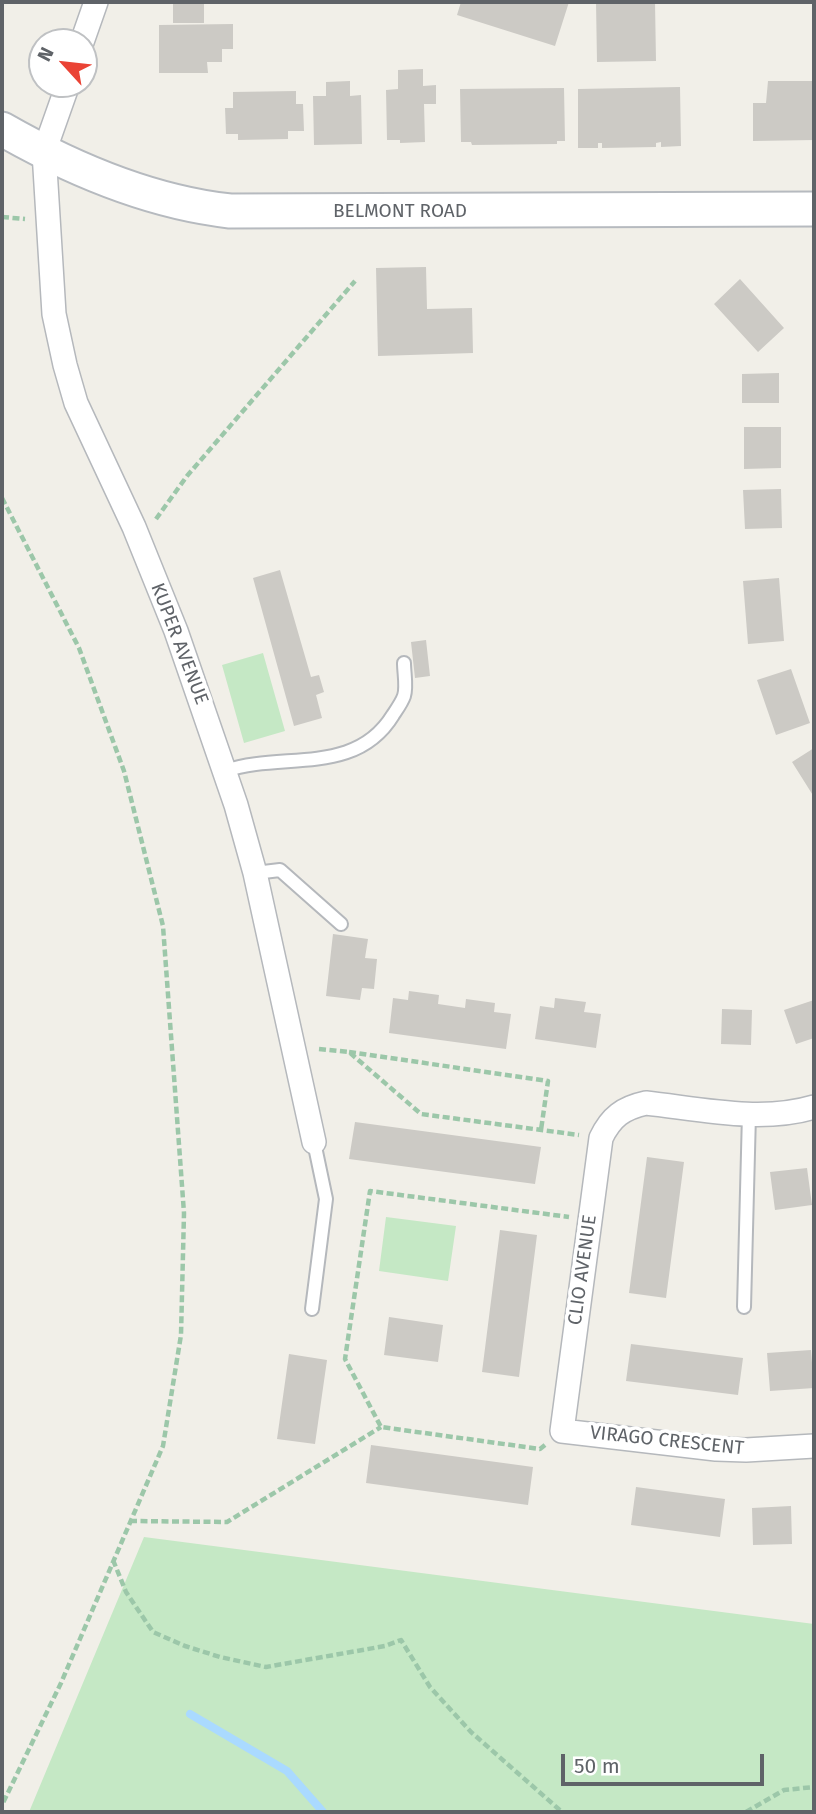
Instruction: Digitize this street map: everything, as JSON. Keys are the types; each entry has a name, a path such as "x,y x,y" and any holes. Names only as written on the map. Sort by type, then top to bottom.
{"street":[{"path":"87,28 96,2"},
{"path":"44,152 63,98"},
{"name":"BELMONT ROAD","path":"2,129 44,152 139,192 202,208 230,211 814,209"},
{"name":"KUPER AVENUE","path":"44,152 54,314 65,365 76,403 140,542 176,631 225,771 255,873 314,1142"},
{"name":"CLIO AVENUE","path":"562,1431 601,1138 608,1123 630,1106 646,1103 749,1114"},
{"path":"749,1114 787,1113 814,1107"},
{"name":"VIRAGO CRESCENT","path":"562,1431 716,1449 814,1446"}],"lane":[{"path":"225,771 244,764 333,758 366,743 384,729 405,695 404,663"},
{"path":"255,873 280,870 341,924"},
{"path":"744,1307 749,1114"},
{"path":"312,1309 326,1199 314,1142"}],"path":[{"path":"140,542 187,476 355,281"},
{"path":"2,498 79,648 124,771 163,926 184,1213 181,1335 163,1446 61,1684 2,1805"},
{"path":"293,1046 548,1081 541,1130"},
{"path":"349,1052 421,1114 601,1138"},
{"path":"381,1427 345,1359 370,1191 590,1220"},
{"path":"130,1521 227,1522 381,1427 540,1449 562,1431"},
{"path":"113,1560 126,1592 153,1632 220,1657 266,1667 373,1648 401,1640 430,1687 471,1732 562,1812"},
{"path":"746,1812 784,1790 814,1787"}],"green space":[{"path":"263,653 285,731 244,743 222,665"},
{"path":"386,1217 456,1226 448,1281 379,1271"},
{"path":"144,1537 814,1624 814,1812 29,1812"}],"building":[{"path":"173,2 204,2 204,23 173,23"},
{"path":"461,2 569,2 555,46 457,15"},
{"path":"596,2 655,2 656,61 597,62"},
{"path":"233,24 233,49 222,49 222,62 207,62 208,73 159,73 159,25"},
{"path":"423,69 423,86 436,85 436,104 424,104 425,142 400,143 400,140 387,140 386,90 398,89 398,70"},
{"path":"350,81 350,96 361,95 362,144 314,145 313,96 326,96 326,82"},
{"path":"768,81 814,81 814,140 753,141 753,103 766,103"},
{"path":"680,87 681,146 661,147 661,142 656,143 656,147 602,148 602,143 598,143 598,148 578,148 578,89"},
{"path":"564,88 565,141 557,141 557,144 472,145 471,142 461,142 460,89"},
{"path":"296,91 296,104 303,104 304,131 288,131 288,139 238,140 238,134 226,134 225,108 233,108 233,92"},
{"path":"426,267 427,309 472,308 473,353 378,356 376,268"},
{"path":"740,279 784,328 758,352 714,304"},
{"path":"779,373 779,403 742,403 742,374"},
{"path":"744,427 781,427 781,468 744,469"},
{"path":"781,489 782,528 745,529 743,490"},
{"path":"280,570 311,677 319,675 324,692 316,695 322,718 294,726 253,578"},
{"path":"779,578 784,641 748,644 743,581"},
{"path":"426,640 430,676 415,678 411,642"},
{"path":"791,669 810,723 776,735 757,680"},
{"path":"814,748 814,797 792,762"},
{"path":"333,934 368,939 365,958 377,959 374,989 362,988 360,1000 326,996"},
{"path":"409,991 439,995 438,1004 465,1008 466,999 495,1003 494,1012 511,1014 506,1049 389,1033 393,998 408,1000"},
{"path":"555,998 586,1002 584,1012 601,1014 596,1048 535,1039 540,1006 554,1008"},
{"path":"814,1000 814,1038 796,1044 784,1010"},
{"path":"722,1009 752,1010 751,1045 721,1044"},
{"path":"355,1122 541,1147 535,1184 349,1159"},
{"path":"647,1157 684,1162 666,1298 629,1293"},
{"path":"807,1168 812,1205 775,1210 770,1172"},
{"path":"500,1230 537,1235 519,1377 482,1372"},
{"path":"389,1317 443,1325 438,1362 384,1355"},
{"path":"631,1344 743,1358 738,1395 626,1381"},
{"path":"811,1350 814,1388 770,1391 767,1353"},
{"path":"289,1354 327,1360 315,1444 277,1439"},
{"path":"371,1445 533,1467 528,1505 366,1483"},
{"path":"636,1487 725,1499 720,1537 631,1525"},
{"path":"791,1506 792,1544 753,1545 752,1508"}],"waterway":[{"path":"190,1714 287,1771 323,1812"}]}
